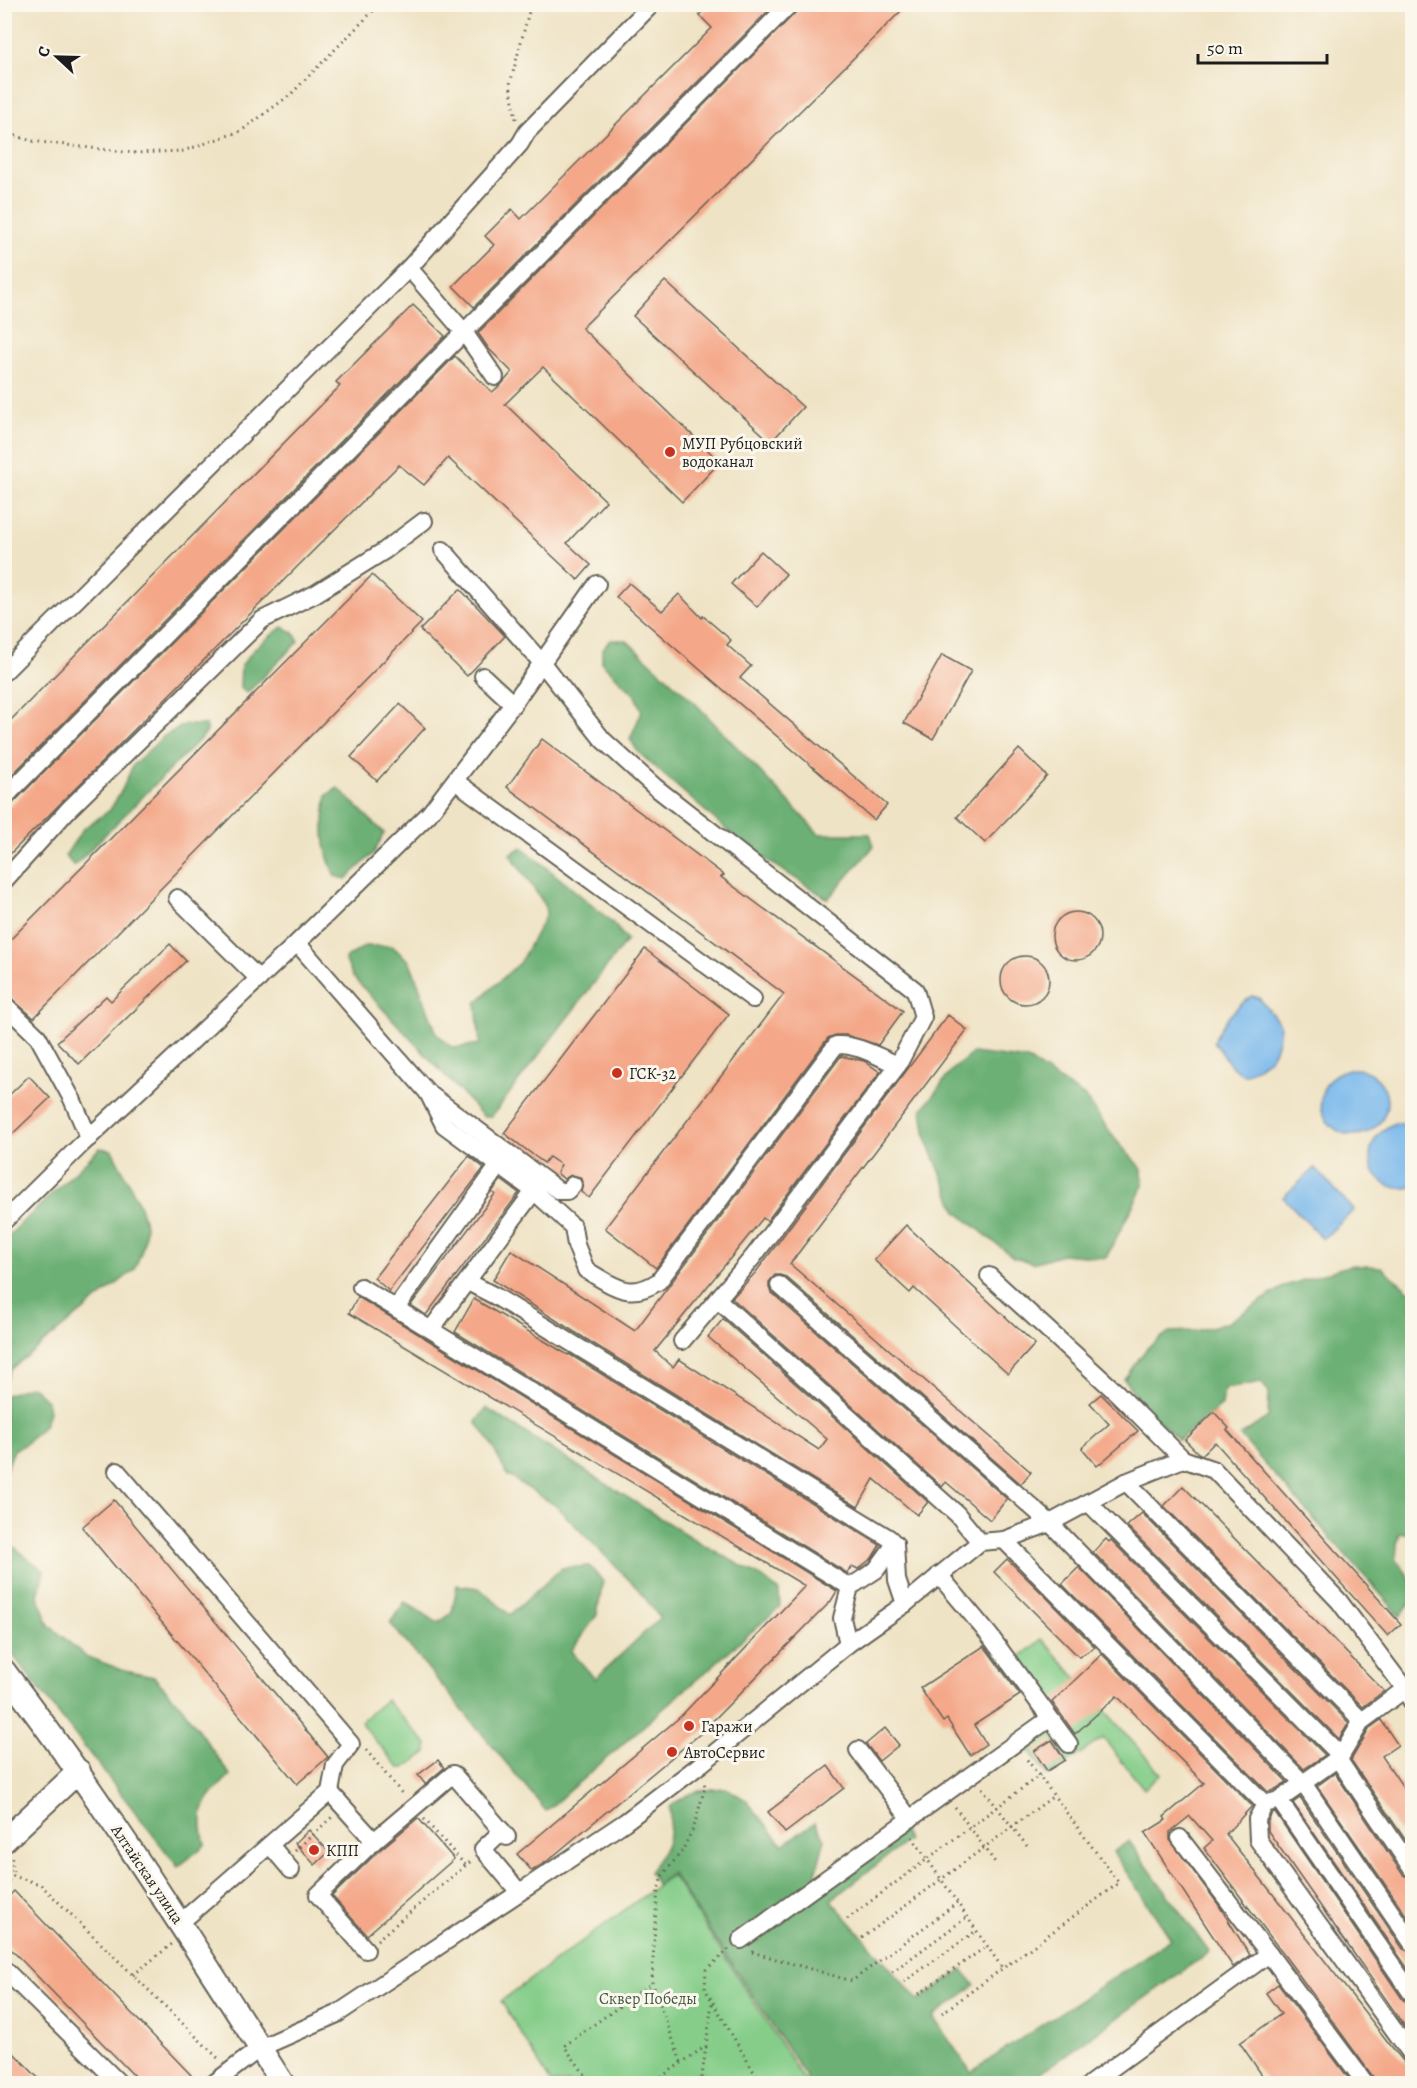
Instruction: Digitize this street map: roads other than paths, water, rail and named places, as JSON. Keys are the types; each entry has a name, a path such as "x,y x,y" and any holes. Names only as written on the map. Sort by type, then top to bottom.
{"main road":[{"name":"Алтайская улица","path":"4,1671 79,1771 181,1922 283,2084"},
{"path":"4,1841 79,1771"}],"street":[{"path":"4,672 409,268 520,144 527,132 652,4"},
{"path":"4,798 790,4"},
{"path":"409,268 464,332 495,377"},
{"path":"4,881 68,810 262,621 315,594 384,551 424,521"},
{"path":"443,550 542,663 603,740 654,787 915,990 923,1017 898,1065 753,1257 682,1341"},
{"path":"7,1215 297,943 429,814 513,704 597,584"},
{"path":"483,676 513,704"},
{"path":"456,781 753,999"},
{"path":"177,898 259,979"},
{"path":"297,943 428,1093 559,1191 567,1191 573,1185"},
{"path":"4,1004 38,1037 72,1099 89,1138"},
{"path":"428,1093 444,1125 534,1191 573,1227 576,1245 586,1270 630,1292 647,1289 659,1281 836,1045 846,1044 898,1065"},
{"path":"396,1308 499,1165"},
{"path":"432,1328 534,1191"},
{"path":"989,1276 1118,1393 1183,1459 1214,1470 1339,1600 1409,1695 1362,1721 1339,1758 1272,1802 1257,1819 1258,1840 1413,2055"},
{"path":"468,1282 495,1296 895,1544"},
{"path":"779,1286 1050,1524 1303,1783 1413,1943"},
{"path":"361,1287 432,1328 850,1587"},
{"path":"718,1300 957,1514 980,1542"},
{"path":"213,2084 260,2048 337,2013 625,1822 701,1764 848,1644 905,1604 980,1542 1004,1540 1050,1524 1126,1482 1183,1459"},
{"path":"117,1471 351,1744 335,1765 330,1792 181,1922"},
{"path":"1126,1482 1362,1721"},
{"path":"1088,1502 1339,1758 1413,1869"},
{"path":"1004,1540 1272,1802 1413,1994"},
{"path":"848,1644 842,1618 850,1587 876,1570 895,1544"},
{"path":"895,1544 897,1580 905,1604"},
{"path":"939,1575 990,1636 1069,1744"},
{"path":"737,1944 1049,1719"},
{"path":"858,1750 906,1822"},
{"path":"366,1950 318,1895 374,1841 453,1774 505,1834 483,1850 519,1892"},
{"path":"330,1792 374,1841"},
{"path":"1180,1838 1366,2084"},
{"path":"270,1845 291,1870"},
{"path":"1089,2083 1269,1954"},
{"path":"4,1969 120,2084"}],"water":[{"path":"1252,996 1259,998 1280,1024 1279,1035 1275,1050 1267,1061 1244,1075 1232,1067 1214,1042 1229,1016"},
{"path":"1354,1069 1367,1072 1377,1079 1384,1089 1387,1102 1384,1115 1377,1125 1367,1132 1354,1135 1341,1132 1331,1125 1324,1115 1321,1102 1324,1089 1331,1079 1341,1072"},
{"path":"1395,1123 1412,1125 1412,1187 1397,1188 1385,1183 1376,1175 1371,1165 1370,1154 1374,1142 1382,1131"},
{"path":"1315,1168 1354,1210 1323,1239 1283,1197"}],"place":[{"name":"МУП Рубцовский водоканал","path":"670,452"},
{"name":"ГСК-32","path":"617,1073"},
{"name":"Гаражи","path":"689,1726"},
{"name":"АвтоСервис","path":"672,1752"},
{"name":"КПП","path":"314,1850"}],"park label":[{"name":"Сквер Победы","path":"648,1998"}]}
